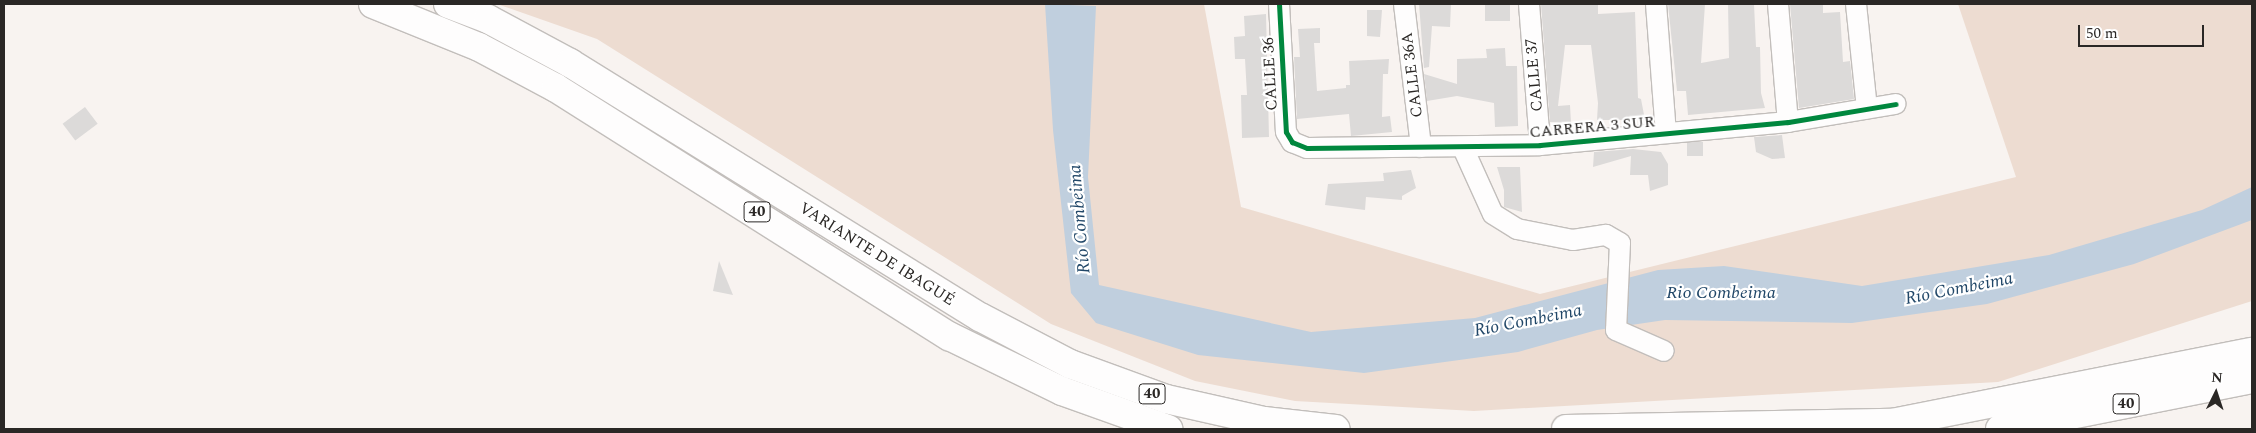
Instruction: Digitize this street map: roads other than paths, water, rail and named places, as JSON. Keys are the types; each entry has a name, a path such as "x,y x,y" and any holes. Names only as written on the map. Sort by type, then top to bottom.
{"highway":[{"name":"VARIANTE DE IBAGUÉ","path":"373,4 479,47 556,88 949,336 1062,391 1140,421 1168,429"},
{"name":"VARIANTE DE IBAGUÉ","path":"448,4 488,19 570,63 980,317 1070,364 1166,399 1264,421 1336,429"},
{"name":"40","path":"1566,429 1892,423 2252,352"},
{"name":"40","path":"2000,429 2252,379"}],"street":[{"name":"CALLE 36","path":"1279,4 1286,132 1292,142"},
{"name":"CALLE 36A","path":"1404,4 1421,147"},
{"name":"CALLE 37","path":"1529,4 1540,145"},
{"path":"1656,4 1666,133"},
{"path":"1778,4 1788,122"},
{"path":"1856,4 1867,108"},
{"name":"CARRERA 3 SUR","path":"1292,142 1307,148 1464,148 1540,145 1788,122 1895,104"},
{"path":"1464,148 1493,214 1517,229 1573,240 1598,234 1620,243 1616,330 1664,351"}],"water":[{"name":"Rio Combeima","path":"1045,4 1096,6 1088,177 1099,285 1311,332 1475,318 1658,270 1724,266 1862,286 2049,255 2202,210 2252,187 2252,220 2134,264 1987,304 1852,323 1665,320 1597,330 1518,352 1364,373 1198,355 1096,323 1071,293 1053,130"}],"water label":[{"name":"Río Combeima","path":"1080,219"},
{"name":"Río Combeima","path":"1959,289"},
{"name":"Río Combeima","path":"1528,321"}]}
